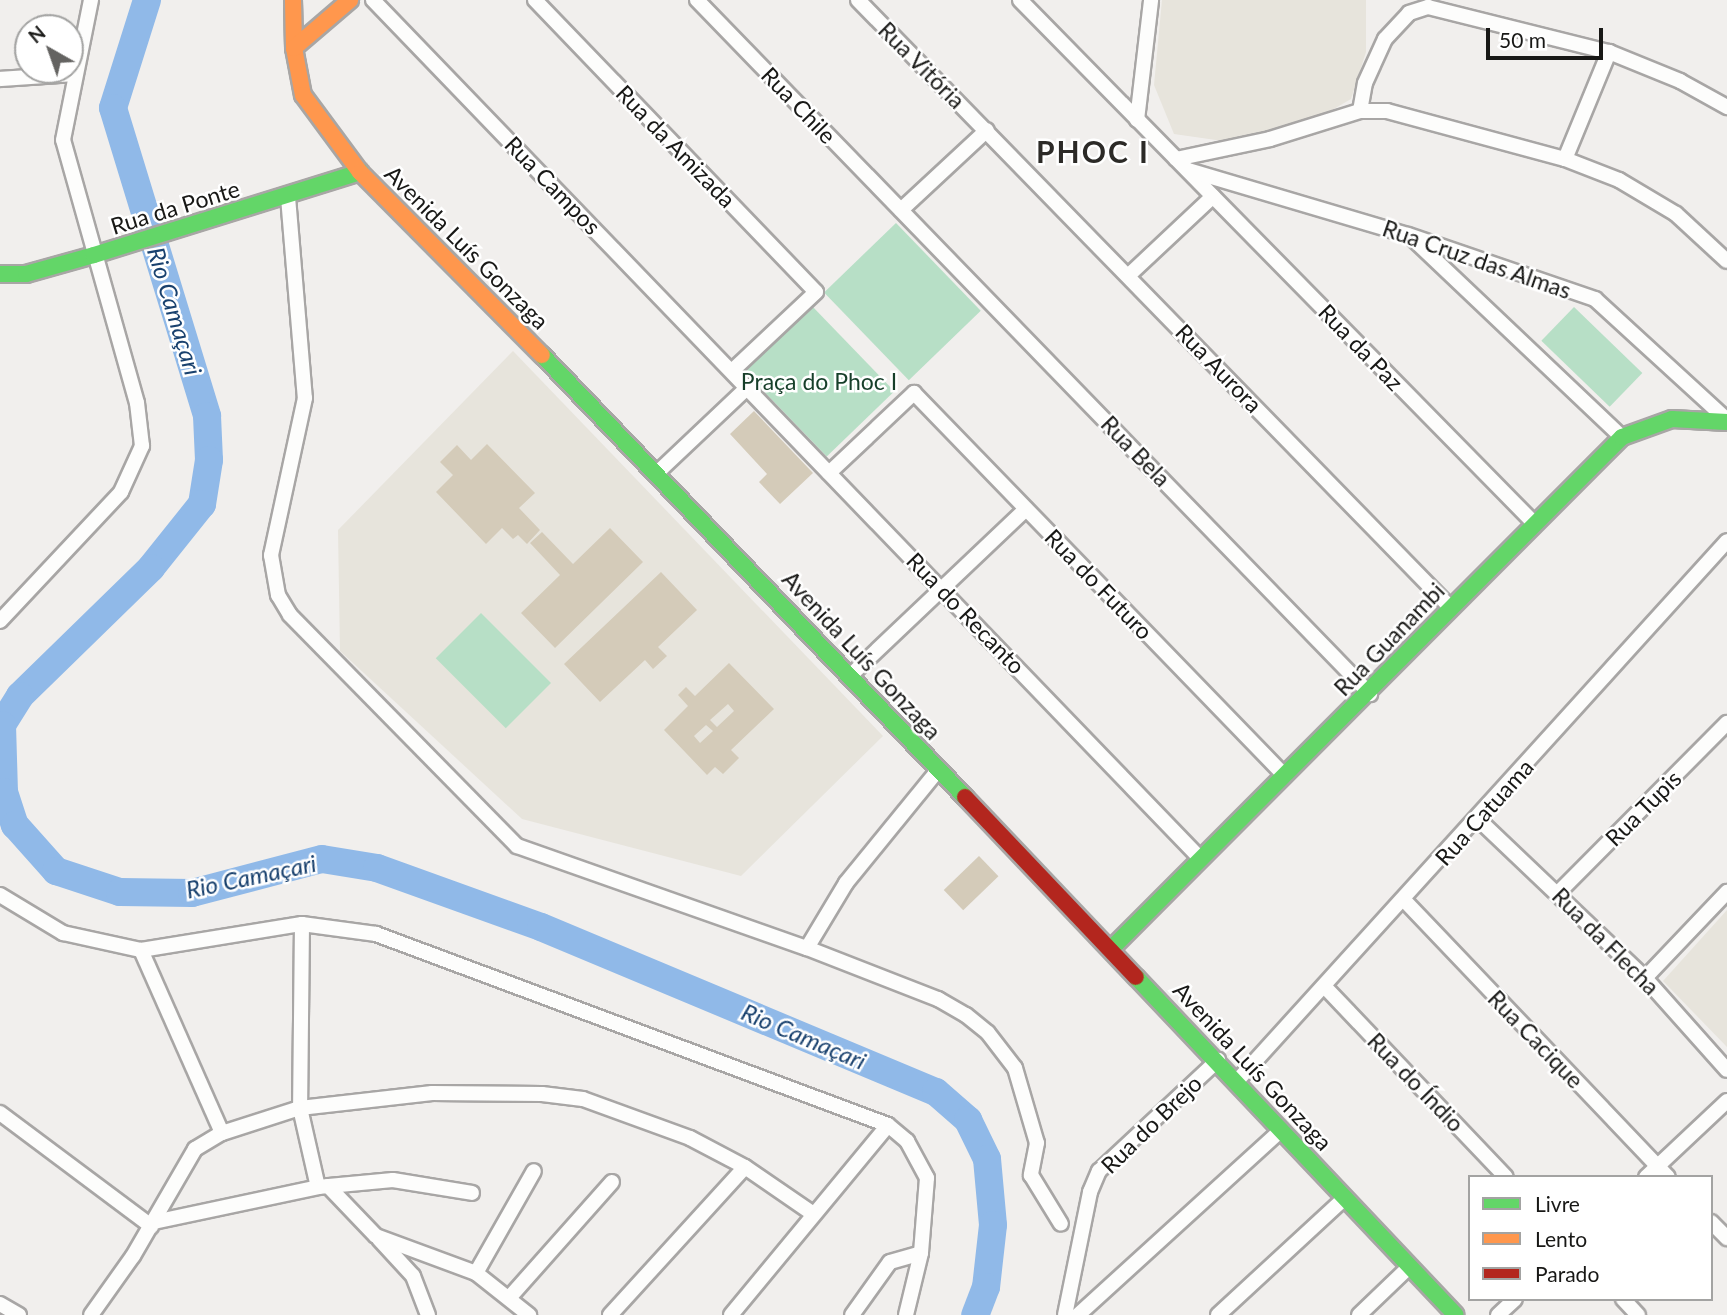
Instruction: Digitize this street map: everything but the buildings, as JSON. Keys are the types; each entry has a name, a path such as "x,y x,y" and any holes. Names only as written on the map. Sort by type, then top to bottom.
{"street":[{"path":"84,32 91,0"},
{"name":"Avenida Luís Gonzaga","path":"293,0 299,79 310,110 360,172 658,472 1218,1060 1409,1268 1456,1315"},
{"path":"295,48 350,0"},
{"name":"Rua Campos","path":"373,0 733,370"},
{"name":"Rua da Amizada","path":"535,0 816,292 733,370"},
{"name":"Rua Chile","path":"697,0 901,210"},
{"name":"Rua Vitória","path":"858,0 987,130"},
{"name":"Rua da Paz","path":"1020,0 1535,524"},
{"path":"1137,120 1151,0"},
{"path":"1360,111 1365,83 1385,39 1409,13 1428,7 1609,52 1680,81 1727,107"},
{"path":"1565,159 1609,52"},
{"path":"0,621 121,492 140,459 143,430 137,403 63,141 73,84"},
{"path":"1181,164 1360,111 1387,111 1565,159 1648,195 1727,261"},
{"path":"901,210 987,130"},
{"name":"Rua Aurora","path":"987,130 1450,607"},
{"name":"Rua Cruz das Almas","path":"1181,164 1408,234 1595,299 1727,421"},
{"name":"Rua da Ponte","path":"0,274 26,274 94,255 289,197 360,172"},
{"path":"1129,275 1213,196"},
{"path":"289,197 305,398 271,555 278,595 290,615 517,846 807,948 938,999 988,1033 1015,1068 1024,1089 1037,1143 1031,1175 1061,1224"},
{"name":"Rua Bela","path":"901,210 1370,694"},
{"path":"1408,234 1622,437"},
{"name":"Rua do Recanto","path":"733,370 1199,857"},
{"path":"658,472 748,386"},
{"name":"Rua do Futuro","path":"829,473 914,393 1285,776"},
{"name":"Rua Guanambi","path":"1111,949 1199,857 1370,694 1450,607 1622,437 1672,419 1727,421"},
{"path":"851,675 1026,509"},
{"name":"Rua Catuama","path":"1237,1081 1405,901 1727,541"},
{"name":"Rua Tupis","path":"1558,893 1727,723"},
{"path":"807,948 846,883 938,769"},
{"name":"Rua da Flecha","path":"1478,819 1645,978 1727,1070"},
{"path":"1645,978 1727,892"},
{"path":"0,895 63,933 141,950 302,924 376,934 415,946 888,1125 907,1141 927,1178 921,1254 906,1315"},
{"name":"Rua Cacique","path":"1405,901 1663,1171"},
{"path":"302,924 300,1108 323,1186 376,1236 413,1276 428,1315"},
{"path":"141,950 222,1133"},
{"name":"Rua do Índio","path":"1325,987 1504,1175"},
{"name":"Rua do Brejo","path":"1065,1315 1090,1192 1099,1171 1218,1060"},
{"path":"91,1315 153,1224 195,1149 222,1133 300,1108 432,1093 562,1096 659,1125 745,1167 811,1213"},
{"path":"1663,1171 1727,1101"},
{"path":"0,1113 153,1224 323,1186 408,1180 472,1194"},
{"path":"731,1315 811,1213 888,1125"},
{"path":"1078,1315 1281,1130"},
{"path":"610,1315 745,1167"},
{"path":"476,1273 534,1171"},
{"path":"509,1298 612,1182"},
{"path":"1218,1315 1345,1198"},
{"path":"1713,1224 1727,1238"},
{"path":"376,1236 476,1273 529,1315"},
{"path":"852,1315 890,1262 921,1254"},
{"path":"1359,1315 1409,1268"},
{"path":"1499,1315 1513,1301"},
{"path":"1625,1301 1638,1315"},
{"path":"0,1304 19,1315"}],"shaded area":[{"path":"1162,0 1366,0 1366,52 1351,99 1320,117 1237,143 1174,134 1154,85"},
{"path":"513,351 883,736 741,876 522,819 340,651 338,530"},
{"path":"1727,910 1727,1047 1663,981"}],"green space":[{"path":"896,223 981,311 909,380 824,292"},
{"name":"Praça do Phoc I","path":"811,305 894,391 827,457 743,370"},
{"path":"1574,307 1642,373 1610,407 1541,341"},
{"path":"481,613 551,683 506,728 436,658"}],"waterway":[{"name":"Rio Camaçari","path":"147,0 113,108 207,416 209,460 202,504 151,568 20,696 2,725 4,792 15,825 56,871 120,892 192,893 322,859 377,868 541,927 936,1092 968,1120 987,1159 993,1225 986,1287 975,1315"}],"traffic: fast":[{"path":"0,274 26,274 94,255 360,172"},
{"path":"542,355 965,797"},
{"path":"1111,949 1622,437 1672,419 1727,422"},
{"path":"1136,977 1456,1315"}],"traffic: slow":[{"path":"293,0 294,48 303,95 360,172 542,355"},
{"path":"294,48 350,0"}],"traffic: jam":[{"path":"965,797 1136,977"}],"district":[{"name":"PHOC I","path":"1093,151"}]}
